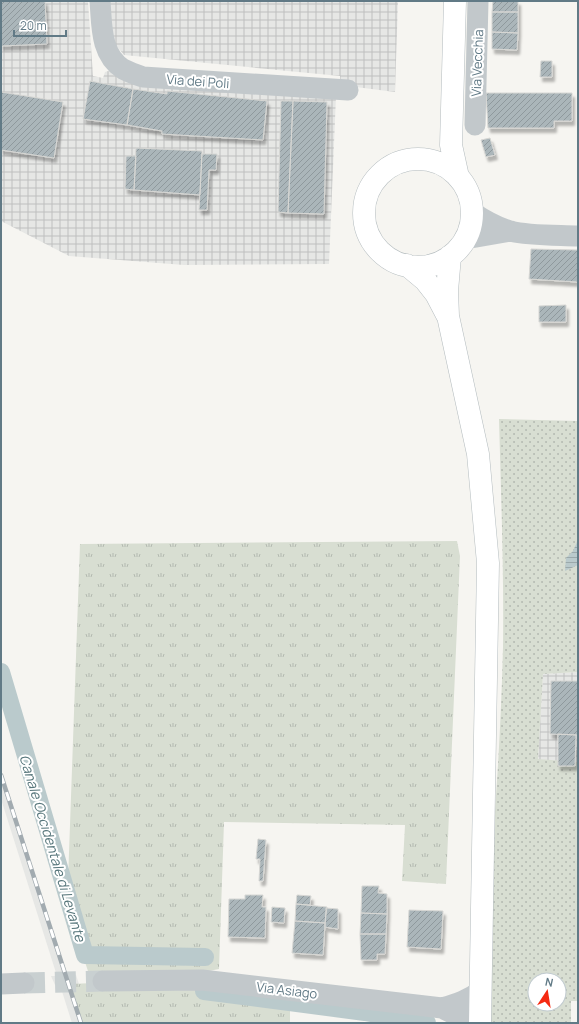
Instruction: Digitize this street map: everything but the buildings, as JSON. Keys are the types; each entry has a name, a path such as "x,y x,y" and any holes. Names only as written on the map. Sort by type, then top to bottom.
{"main road":[{"path":"455,1 451,145 458,177"},
{"path":"410,160 424,159 437,162 449,168 458,177 468,194 472,212 471,222 465,239 458,248 450,256 437,263 422,266 407,265 393,260 380,252 371,240 365,226 364,211 366,196 373,182 383,171 426,152 438,142 451,127"},
{"path":"450,256 447,291 448,316 478,454 488,562 480,1023"},
{"path":"407,265 425,280 436,294 448,316"}],"street":[{"name":"Via dei Poli","path":"100,1 103,38 109,54 123,68 143,77 348,90"},
{"name":"Via Vecchia","path":"475,125 478,1"},
{"path":"472,212 492,224 512,231 541,235 578,236"},
{"path":"465,239 512,231"},
{"name":"Via Asiago","path":"103,981 202,980 442,1008 467,1023"},
{"path":"1,984 24,983"},
{"path":"442,1008 460,1004 481,990"}],"shaded area":[{"path":"1,1 88,1 93,76 103,78 105,72 108,71 151,79 336,96 329,264 184,265 69,256 1,221"},
{"path":"104,1 398,1 395,92 340,85 340,76 124,55 113,42"},
{"path":"578,540 578,565 565,571 566,558 573,551"},
{"path":"578,672 578,762 538,760 543,674"},
{"path":"1,770 67,975 76,975 79,984 70,985 82,1023 72,1023 60,985 55,985 51,976 57,976 1,799"}],"green space":[{"path":"499,419 578,421 578,672 543,674 538,759 578,762 578,1001 571,1001 571,1023 477,1023 486,929 502,694 502,533"},
{"path":"457,541 460,556 446,884 402,881 405,825 224,822 219,969 198,973 89,974 67,909 80,544"},
{"path":"142,981 290,992 290,1023 82,1023 70,984"}],"waterway":[{"name":"Canale Occidentale di Levante","path":"1,672 85,955 205,957"},
{"name":"Canale Occidentale di Levante","path":"204,991 365,1012 427,1023"}],"tunnel":[{"path":"24,983 103,981"}],"railway":[{"path":"1,775 81,1023"}]}
